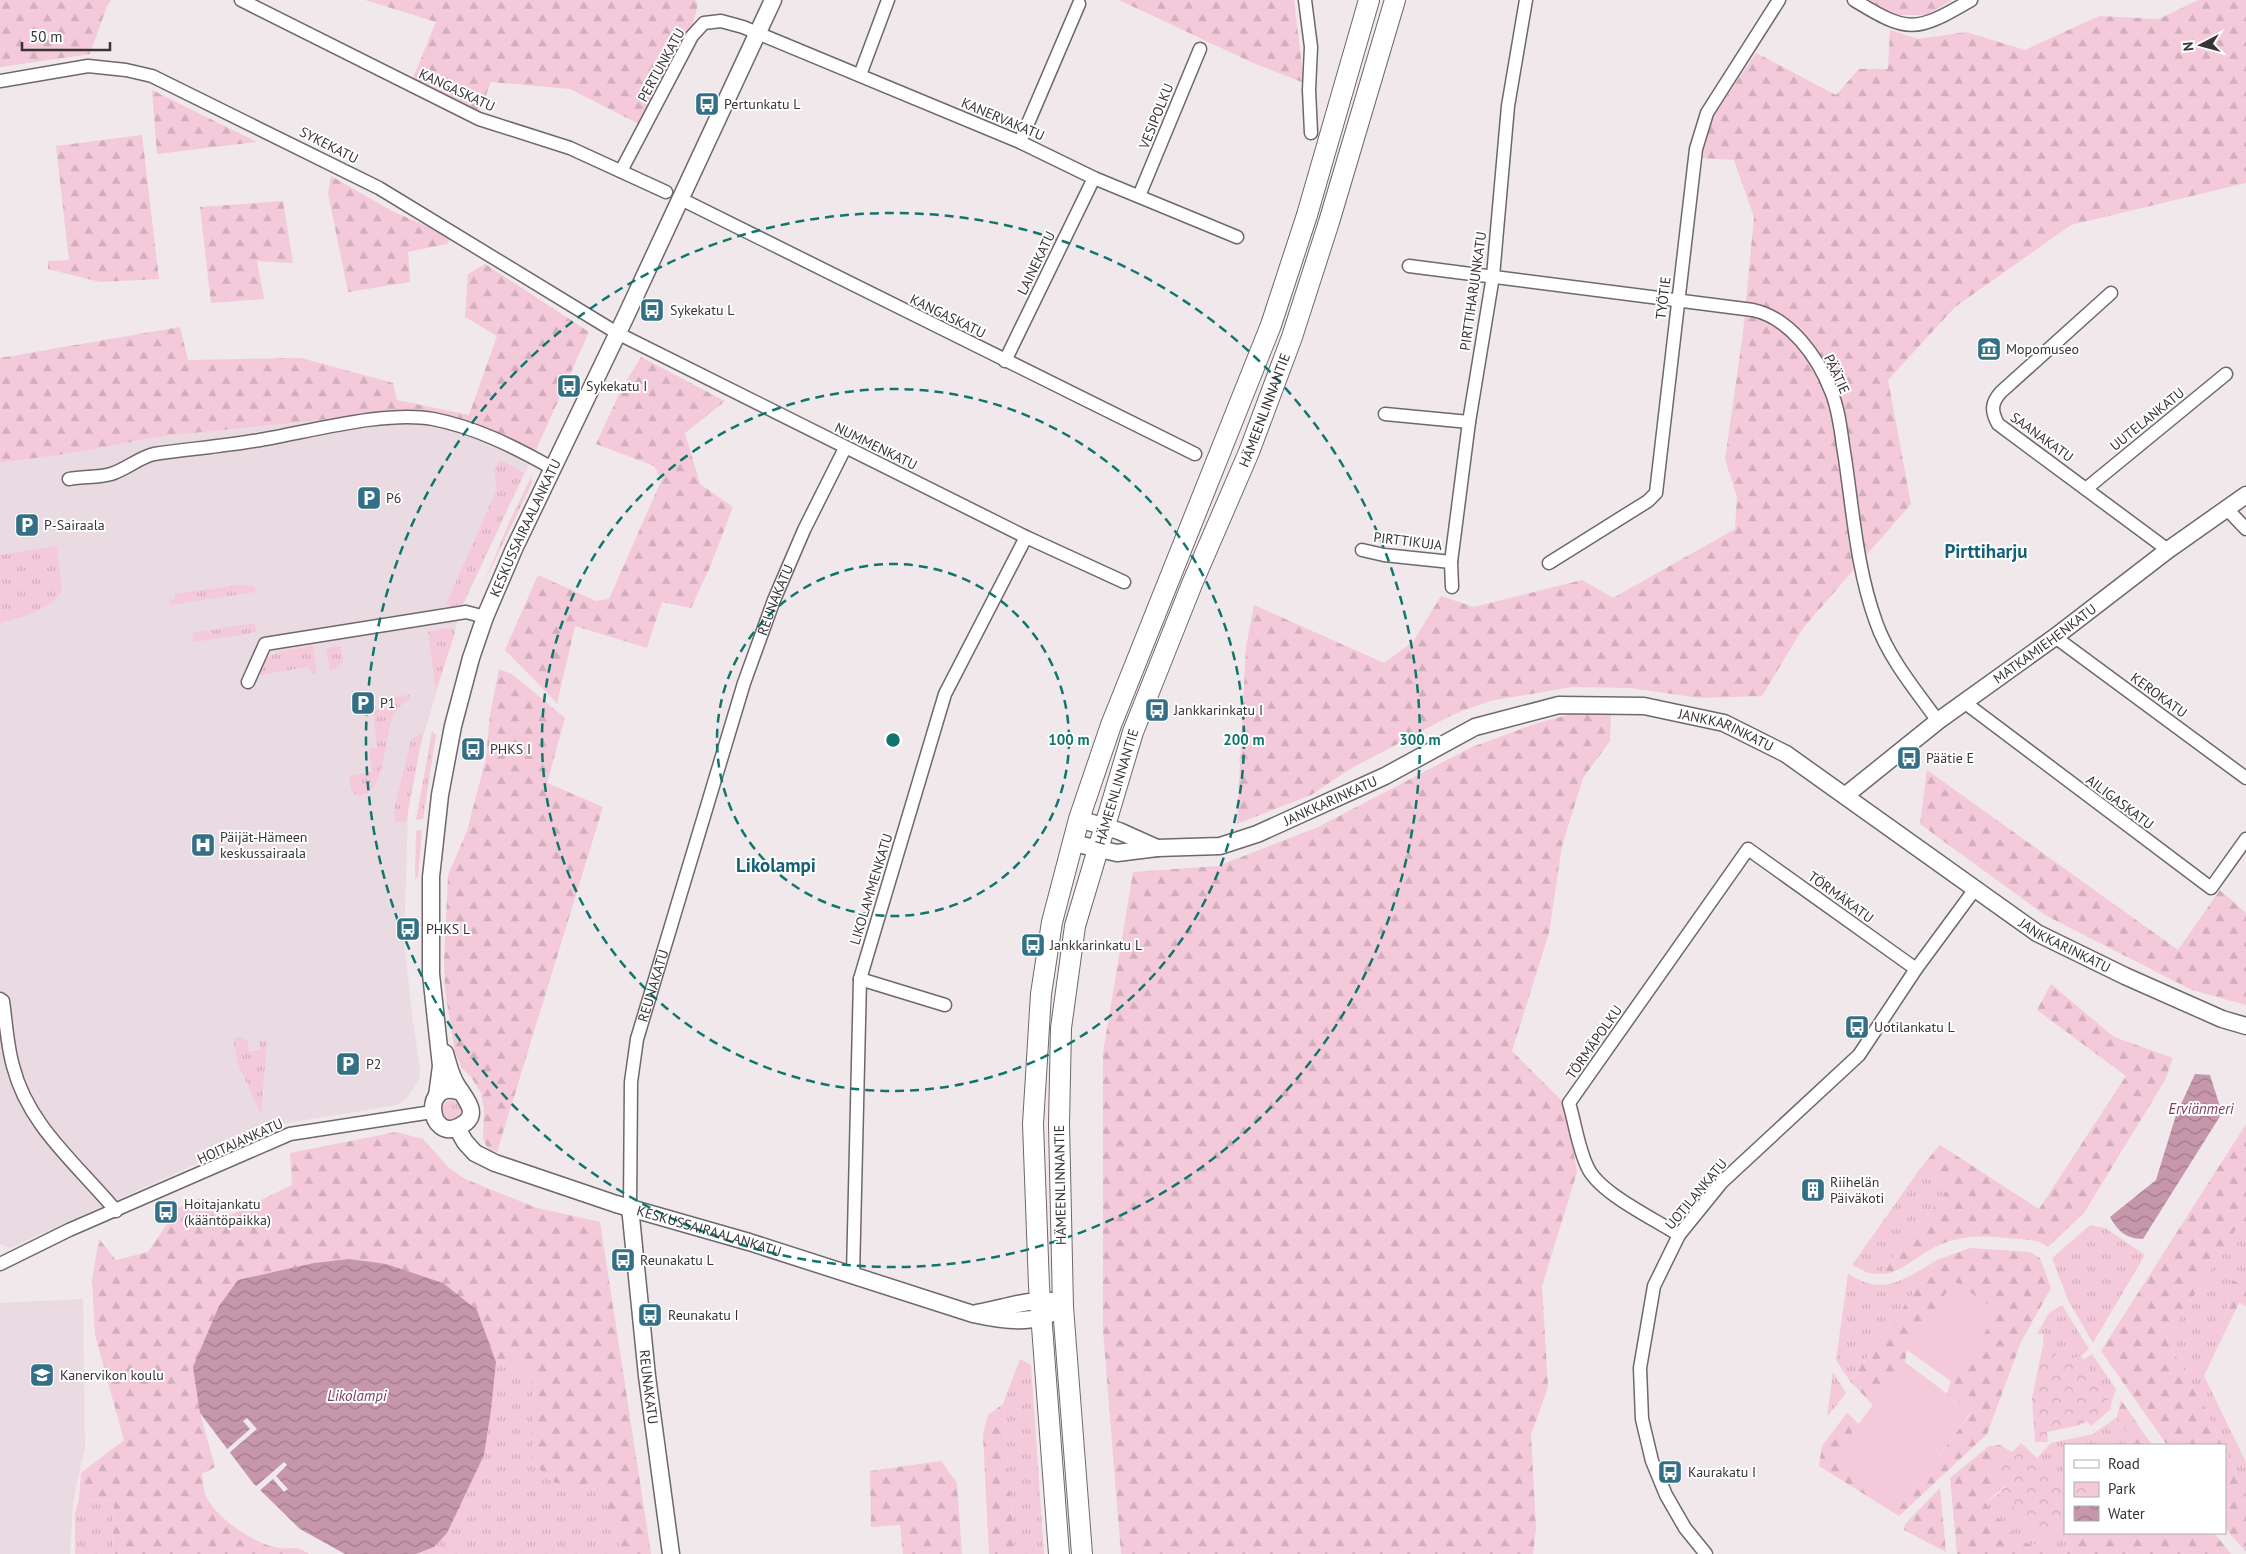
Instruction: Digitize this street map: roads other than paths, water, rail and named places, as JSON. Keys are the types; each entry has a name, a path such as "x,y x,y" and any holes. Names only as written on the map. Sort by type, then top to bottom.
{"main road":[{"name":"HÄMEENLINNANTIE","path":"1059,1554 1040,1310 1033,1124 1041,994 1052,922 1079,819 1111,725 1271,325 1307,215 1369,0"},
{"name":"HÄMEENLINNANTIE","path":"1082,1554 1063,1307 1059,1124 1061,1028 1075,926 1133,732 1192,584 1249,452 1292,337 1329,222 1395,0"}],"street":[{"name":"KANGASKATU","path":"241,0 479,119 570,148 666,192"},
{"name":"KESKUSSAIRAALANKATU","path":"437,1096 441,1066 429,946 430,876 434,835 453,726 485,617 552,468 772,0"},
{"path":"860,75 888,0"},
{"path":"1305,0 1311,47 1309,90 1311,133"},
{"name":"PIRTTIHARJUNKATU","path":"1452,587 1451,562 1469,422 1493,276 1508,106 1526,0"},
{"name":"TYÖTIE","path":"1549,563 1648,501 1656,493 1696,149 1707,113 1779,0"},
{"path":"1854,0 1890,22 1907,26 1929,22 1971,0"},
{"path":"1020,142 1079,4"},
{"name":"PERTUNKATU","path":"621,171 692,36 704,23 721,21 756,33"},
{"name":"KANERVAKATU","path":"756,33 1020,142 1094,178 1236,237"},
{"name":"VESIPOLKU","path":"1139,196 1200,49"},
{"name":"SYKEKATU","path":"0,81 88,66 152,76 379,188 617,333"},
{"name":"LAINEKATU","path":"1006,361 1094,178"},
{"name":"KANGASKATU","path":"689,203 1195,454"},
{"name":"PÄÄTIE","path":"1409,266 1764,312 1789,328 1811,354 1831,391 1838,417 1858,543 1876,622 1891,651 1938,721"},
{"name":"SAANAKATU","path":"2111,292 2001,392 1992,407 1998,424 2168,550"},
{"name":"NUMMENKATU","path":"617,333 1026,537 1124,582"},
{"name":"UUTELANKATU","path":"2086,488 2226,374"},
{"path":"1385,414 1469,422"},
{"path":"70,482 85,476 92,478 112,474 140,457 154,454 245,443 386,418 412,417 432,419 487,436 552,468"},
{"name":"REUNAKATU","path":"671,1554 647,1376 630,1207 631,1082 637,1039 747,674 774,600 797,547 846,448"},
{"name":"MATKAMIEHENKATU","path":"1846,795 1938,721 2055,637 2168,550 2246,495"},
{"path":"2227,509 2246,529"},
{"name":"LIKOLAMMENKATU","path":"852,1275 860,979 945,694 1026,537"},
{"name":"PIRTTIKUJA","path":"1362,550 1384,555 1451,562"},
{"path":"248,682 264,644 466,612 485,617"},
{"name":"KEROKATU","path":"2055,637 2246,778"},
{"name":"AILIGASKATU","path":"1964,702 2211,888 2246,839"},
{"name":"JANKKARINKATU","path":"1073,843 1097,850 1117,853 1157,848 1220,846 1257,834 1385,776 1475,727 1559,705 1644,706 1724,723 1786,754 2037,933 2125,976 2222,1019 2246,1026"},
{"name":"JANKKARINKATU","path":"1079,819 1119,831 1157,848"},
{"name":"TÖRMÄKATU","path":"1748,849 1916,969"},
{"name":"TÖRMÄPOLKU","path":"1679,1235 1623,1201 1602,1184 1587,1167 1569,1103 1748,849"},
{"name":"UOTILANKATU","path":"1706,1554 1685,1528 1666,1495 1652,1462 1642,1418 1640,1368 1645,1329 1654,1286 1679,1235 1722,1182 1859,1055 1916,969 1975,889"},
{"path":"860,979 945,1005"},
{"path":"0,1000 3,1001 12,1065 25,1098 40,1124 116,1211"},
{"path":"439,1035 454,1080 461,1092 466,1096 471,1108 468,1121 457,1128 450,1129 438,1124 432,1112 437,1096 449,1090 461,1092"},
{"path":"0,1057 12,1065"},
{"name":"HOITAJANKATU","path":"0,1264 69,1230 290,1134 432,1112"},
{"name":"KESKUSSAIRAALANKATU","path":"457,1128 475,1153 496,1163 630,1207 973,1314 1040,1310 1052,1302 1063,1307"}],"water":[{"name":"Erviänmeri","path":"2195,1074 2210,1075 2222,1113 2143,1239 2127,1236 2116,1227 2110,1217 2156,1180 2176,1115"},
{"name":"Likolampi","path":"349,1259 386,1264 443,1283 477,1310 496,1362 484,1455 447,1533 434,1547 416,1554 345,1554 300,1529 253,1483 200,1413 193,1367 219,1306 238,1280 314,1263"}],"place":[{"name":"Pertunkatu L","path":"707,104"},
{"name":"Sykekatu L","path":"652,310"},
{"name":"Mopomuseo","path":"1989,349"},
{"name":"Sykekatu I","path":"569,386"},
{"name":"P6","path":"369,498"},
{"name":"P-Sairaala","path":"27,525"},
{"name":"P1","path":"363,703"},
{"name":"Jankkarinkatu I","path":"1157,710"},
{"name":"PHKS I","path":"473,749"},
{"name":"Päätie E","path":"1909,758"},
{"name":"Päijät-Hämeen keskussairaala","path":"203,845"},
{"name":"PHKS L","path":"408,929"},
{"name":"Jankkarinkatu L","path":"1033,945"},
{"name":"Uotilankatu L","path":"1857,1027"},
{"name":"P2","path":"348,1064"},
{"name":"Riihelän Päiväkoti","path":"1813,1190"},
{"name":"Hoitajankatu (kääntöpaikka)","path":"166,1212"},
{"name":"Reunakatu L","path":"623,1260"},
{"name":"Reunakatu I","path":"650,1315"},
{"name":"Kanervikon koulu","path":"42,1375"},
{"name":"Kaurakatu I","path":"1670,1472"}],"district":[{"name":"Pirttiharju","path":"1986,551"},
{"name":"Likolampi","path":"776,865"}]}
